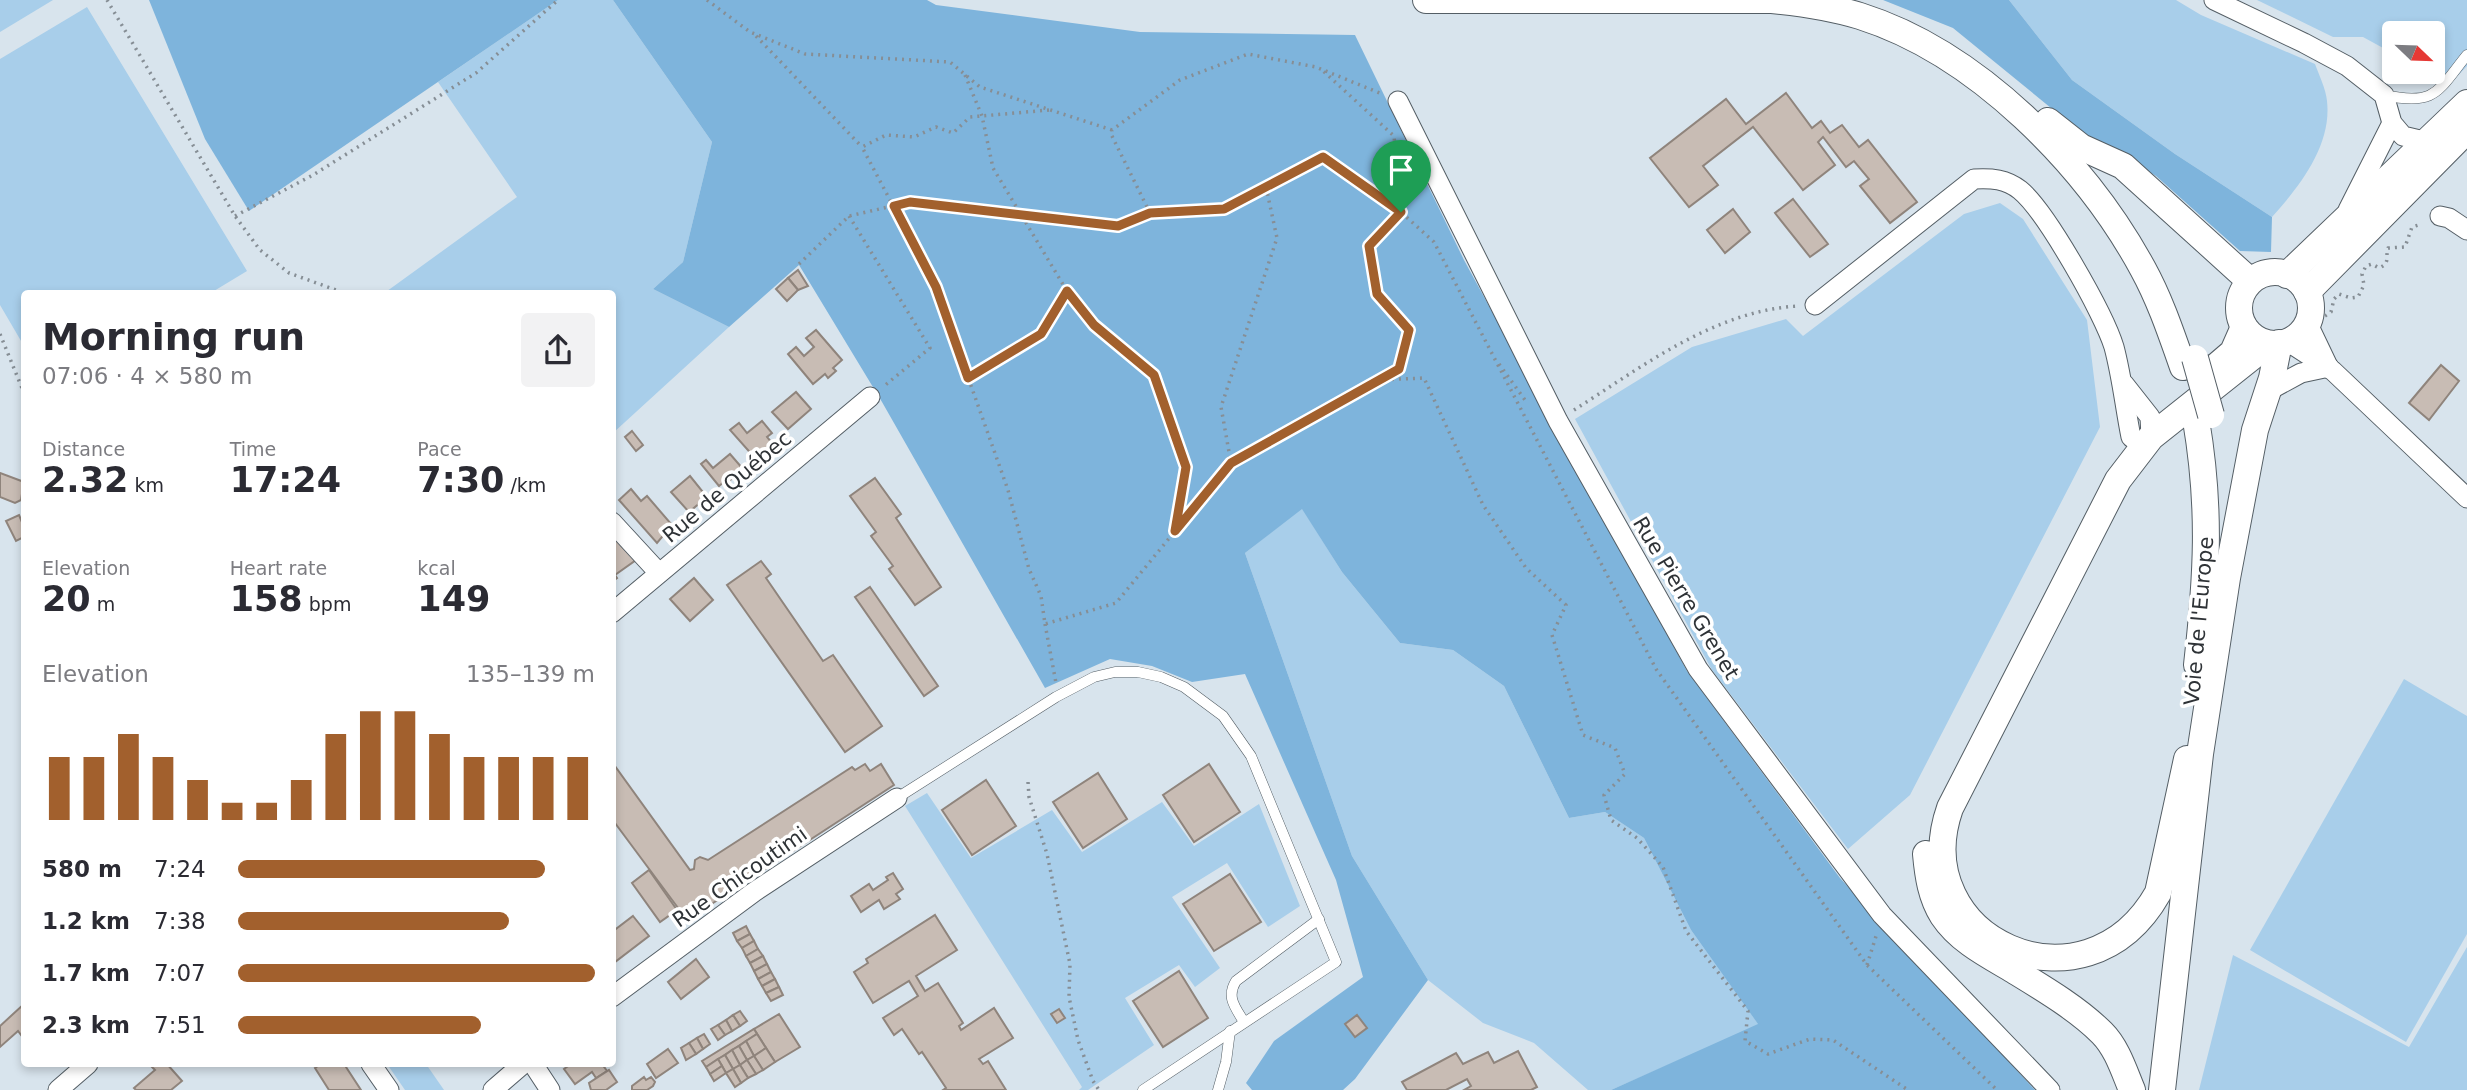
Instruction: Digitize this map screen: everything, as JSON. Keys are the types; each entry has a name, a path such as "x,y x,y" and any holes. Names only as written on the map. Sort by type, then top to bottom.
{"main road":[{"name":"Voie de l'Europe","path":"1426,0 1772,0 1815,5 1862,17 1912,38 1951,60 2003,100 2064,157 2105,208 2143,268 2189,362"},
{"name":"Voie de l'Europe","path":"1842,0 1921,28 1967,56 2030,106 2081,157 2121,208 2167,284 2220,488 2220,565 2151,1090"},
{"path":"2287,275 2467,103"},
{"path":"2030,106 2081,147 2123,166 2250,281"},
{"path":"2307,292 2467,130"},
{"path":"2278,343 2258,339 2244,327 2239,308 2244,289 2250,281 2273,272 2287,275 2301,284 2307,292 2310,312 2315,320 2303,330 2278,343 2144,434 1950,808 1944,826 1944,861 1951,891 1961,909 1975,925 1994,940 2024,954 2055,958 2094,953 2124,935 2147,913 2158,893 2193,756 2255,430 2272,378 2278,343"},
{"path":"2132,1090 2119,1059 2103,1034 2030,981 1979,949 1953,928 1942,914 1932,891 1926,851 1928,824 1936,799 2108,466 2233,352 2244,327"},
{"path":"2162,1090 2193,756"}],"street":[{"path":"2214,0 2347,66 2384,95 2392,123 2403,136 2428,142"},
{"name":"Rue Pierre Grenet","path":"1398,101 1558,421 1698,669 1882,915 2050,1090"},
{"path":"2340,227 2392,123"},
{"path":"1815,305 1975,179 1996,178 2020,190 2036,208 2091,295 2113,345 2122,380 2144,434"},
{"path":"2440,216 2449,218 2467,230"},
{"path":"2315,320 2329,367"},
{"path":"2278,343 2329,367 2467,498"},
{"path":"2266,392 2301,373 2329,367"},
{"path":"2122,380 2144,434"},
{"name":"Rue de Québec","path":"616,610 870,397"},
{"path":"616,526 659,573"},
{"name":"Rue Chicoutimi","path":"616,994 754,892 897,798"},
{"path":"58,1090 85,1067"},
{"path":"373,1067 389,1090"},
{"path":"493,1090 520,1067"},
{"path":"535,1067 550,1090"}],"lane":[{"path":"2384,95 2410,101 2430,97 2439,91 2467,55"},
{"path":"897,798 1058,696 1094,677 1115,672 1138,672 1184,687 1223,716 1251,757 1336,962 1143,1090"},
{"path":"1244,1022 1231,1000 1231,989 1236,981 1319,919"},
{"path":"1218,1090 1226,1062 1230,1031"}],"path":[{"path":"107,0 235,216 260,250 289,273 335,290"},
{"path":"235,216 313,175 476,73 558,0"},
{"path":"707,0 755,34 862,146 936,287 1008,489 1029,569 1041,596 1058,696"},
{"path":"755,34 805,54 950,62 980,87 1112,130"},
{"path":"1112,130 1180,80 1248,54 1321,69 1398,101"},
{"path":"1045,624 1116,603 1231,463 1399,369 1409,330 1377,294 1369,246 1401,212 1394,136 1321,69"},
{"path":"965,75 982,116 993,168 1067,291 1094,325 1154,375 1186,467 1175,531"},
{"path":"862,146 886,135 914,138 936,127 953,133 970,117 1049,110"},
{"path":"1112,130 1111,134 1150,213"},
{"path":"799,264 849,216 910,202 1118,226 1150,213 1224,209 1323,157 1401,212 1434,242 1656,669 1867,965 1997,1090"},
{"path":"1231,463 1221,407 1276,238 1266,187"},
{"path":"849,216 930,348 870,397"},
{"path":"2315,320 2331,312 2334,299 2339,294 2358,297 2364,285 2362,274 2367,266 2385,266 2388,248 2405,247 2412,226 2420,223 2428,225 2440,216"},
{"path":"968,378 1041,334 1067,291"},
{"path":"1558,421 1667,352 1740,316 1768,308 1815,305"},
{"path":"0,334 21,386"},
{"path":"1378,380 1424,379 1483,505 1526,568 1566,605 1552,635 1583,736 1615,748 1625,774 1604,795 1611,820 1637,838 1664,867 1686,931 1748,1011 1745,1041 1768,1054 1810,1039 1833,1040 1908,1090"},
{"path":"1028,782 1029,797 1048,854 1070,964 1069,998 1076,1029 1093,1081 1099,1090"},
{"path":"1867,965 1882,915"}],"shaded area":[{"path":"0,0 53,0 0,32"},
{"path":"149,0 558,0 249,211 205,139"},
{"path":"558,0 613,0 712,142 683,262 653,289 729,327 616,430 616,290 389,290 517,197 438,82"},
{"path":"613,0 927,0 936,5 1140,32 1355,35 1464,260 1687,671 1840,878 2035,1090 1611,1090 1758,1024 1691,930 1644,838 1605,812 1569,818 1504,686 1453,650 1400,643 1342,572 1302,509 1245,553 1352,856 1428,980 1355,1079 1343,1090 1252,1090 1246,1083 1274,1041 1363,977 1336,880 1245,674 1192,682 1152,666 1110,659 1045,688 882,402 799,265 729,327 653,289 683,262 712,142"},
{"path":"1883,0 2009,0 2072,80 2175,154 2272,217 2271,252 2240,251 2156,176 2096,140 2089,139 1953,28"},
{"path":"2009,0 2176,0 2201,15 2315,64 2324,87 2327,117 2319,149 2312,164 2272,217 2175,154 2072,80"},
{"path":"2257,0 2467,0 2467,66 2450,84 2445,81 2445,21 2382,21 2382,47 2363,37 2333,37"},
{"path":"87,7 247,271 216,290 21,290 21,341 0,305 0,59"},
{"path":"2000,203 2023,219 2087,320 2100,427 1910,795 1848,849 1712,670 1575,419 1692,347 1786,319 1803,336 1964,214"},
{"path":"1302,508 1342,572 1400,643 1453,650 1504,686 1569,818 1605,812 1644,838 1691,930 1759,1025 1611,1090 1588,1090 1534,1043 1483,1023 1428,980 1352,856 1245,553"},
{"path":"2404,679 2467,716 2467,934 2406,1042 2250,950"},
{"path":"927,793 971,858 1052,810 1082,852 1162,802 1194,846 1259,804 1300,906 1268,927 1227,863 1172,897 1220,968 1195,987 1179,965 1125,998 1154,1045 1088,1090 1079,1090 1082,1087 905,806"},
{"path":"2467,947 2467,1090 2199,1090 2233,955 2409,1047"},
{"path":"389,1067 428,1067 444,1090 405,1090"}],"building":[{"path":"1786,93 1812,128 1821,121 1830,133 1842,125 1859,147 1868,140 1917,202 1890,223 1860,186 1869,179 1854,161 1846,167 1823,137 1818,142 1835,165 1803,190 1753,127 1703,166 1718,185 1689,207 1650,158 1726,99 1746,124"},
{"path":"1793,199 1828,244 1810,257 1775,213"},
{"path":"1733,209 1750,232 1725,253 1707,230"},
{"path":"798,270 808,286 798,290 788,278"},
{"path":"788,278 798,290 787,301 776,289"},
{"path":"816,330 842,360 833,368 836,371 828,378 825,374 813,384 788,354 796,347 804,356 814,347 806,338"},
{"path":"2441,365 2459,381 2429,420 2409,403"},
{"path":"796,392 811,409 788,429 772,412"},
{"path":"762,421 772,433 767,437 772,443 755,458 730,430 739,423 747,433"},
{"path":"632,431 643,445 636,451 625,437"},
{"path":"730,454 743,469 727,483 725,481 719,486 701,464 706,460 713,468"},
{"path":"0,473 21,481 21,500 15,503 0,497"},
{"path":"690,476 707,497 689,512 671,492"},
{"path":"875,478 901,514 896,518 941,587 915,605 889,569 893,566 871,536 876,532 850,496"},
{"path":"631,489 641,501 647,496 672,525 657,543 619,500"},
{"path":"19,515 21,538 16,541 6,521"},
{"path":"616,538 636,560 616,574"},
{"path":"761,561 771,574 766,578 823,661 833,655 882,726 845,752 727,585"},
{"path":"694,578 713,600 690,621 670,599"},
{"path":"870,587 938,686 924,696 855,597"},
{"path":"865,764 870,771 881,764 894,785 687,920 616,824 616,768 690,870 694,869 695,860 700,857 708,860 852,767 855,770"},
{"path":"1209,764 1240,812 1194,842 1163,795"},
{"path":"1098,773 1127,819 1083,848 1053,802"},
{"path":"986,780 1016,826 972,855 942,810"},
{"path":"649,870 677,910 660,922 632,883"},
{"path":"893,873 903,889 896,894 900,899 884,909 879,900 861,912 851,896 869,884 873,890"},
{"path":"1230,874 1261,922 1214,951 1183,904"},
{"path":"935,915 957,950 916,976 925,991 938,983 963,1023 959,1026 961,1030 994,1008 1013,1038 979,1059 983,1064 988,1061 1006,1090 943,1090 946,1088 922,1052 919,1054 902,1029 894,1035 883,1018 918,996 909,981 873,1003 854,972 868,963 866,959"},
{"path":"633,916 649,936 616,961 616,929"},
{"path":"746,926 750,934 737,941 733,933"},
{"path":"750,934 754,941 742,948 737,941"},
{"path":"754,941 758,949 746,956 742,948"},
{"path":"758,949 763,956 750,963 746,956"},
{"path":"763,956 767,964 754,971 750,963"},
{"path":"696,959 709,977 681,999 668,982"},
{"path":"767,964 771,972 758,979 754,971"},
{"path":"1179,971 1208,1018 1163,1047 1133,1001"},
{"path":"771,972 775,979 762,986 758,979"},
{"path":"775,979 779,987 766,993 762,986"},
{"path":"779,987 783,995 771,1001 766,993"},
{"path":"21,1007 21,1035 18,1031 0,1047 0,1026"},
{"path":"1059,1009 1065,1018 1057,1023 1051,1014"},
{"path":"740,1011 747,1021 740,1026 733,1015"},
{"path":"779,1014 800,1047 775,1062 754,1029"},
{"path":"733,1015 740,1026 732,1031 726,1020"},
{"path":"1357,1015 1367,1028 1355,1037 1345,1024"},
{"path":"726,1020 732,1031 725,1035 718,1025"},
{"path":"718,1025 725,1035 718,1040 711,1029"},
{"path":"754,1029 757,1034 706,1067 702,1061"},
{"path":"704,1034 710,1044 703,1049 697,1038"},
{"path":"757,1034 766,1048 754,1056 746,1041"},
{"path":"697,1038 703,1049 696,1054 689,1043"},
{"path":"746,1041 754,1056 747,1060 739,1046"},
{"path":"689,1043 696,1054 686,1060 681,1048"},
{"path":"739,1046 747,1060 740,1065 732,1050"},
{"path":"766,1048 775,1062 763,1070 754,1056"},
{"path":"668,1049 678,1063 656,1078 647,1064"},
{"path":"732,1050 740,1065 733,1069 725,1055"},
{"path":"1518,1051 1537,1087 1531,1090 1464,1090 1471,1086 1467,1079 1446,1090 1407,1090 1402,1082 1456,1053 1463,1064 1488,1052 1494,1063"},
{"path":"725,1055 733,1069 726,1073 718,1059"},
{"path":"754,1056 763,1070 756,1074 747,1060"},
{"path":"718,1059 722,1066 710,1074 706,1067"},
{"path":"747,1060 756,1074 748,1078 740,1065"},
{"path":"740,1065 748,1078 741,1083 733,1069"},
{"path":"722,1066 726,1073 714,1081 710,1074"},
{"path":"152,1067 170,1067 182,1081 171,1090 134,1088 155,1070"},
{"path":"346,1067 361,1090 329,1090 315,1068"},
{"path":"604,1067 607,1071 596,1078 592,1072 575,1084 564,1069"},
{"path":"733,1069 741,1083 735,1087 726,1073"},
{"path":"609,1070 617,1082 606,1090 591,1090 589,1083"},
{"path":"644,1077 646,1080 651,1077 655,1082 653,1086 647,1090 632,1090 632,1086"}],"route":[{"path":"1323,157 1401,212 1369,246 1377,294 1409,330 1399,369 1231,463 1175,531 1186,467 1154,375 1094,325 1067,291 1041,334 968,378 936,287 894,206 910,202 1118,226 1150,213 1224,209 1323,157"}]}
